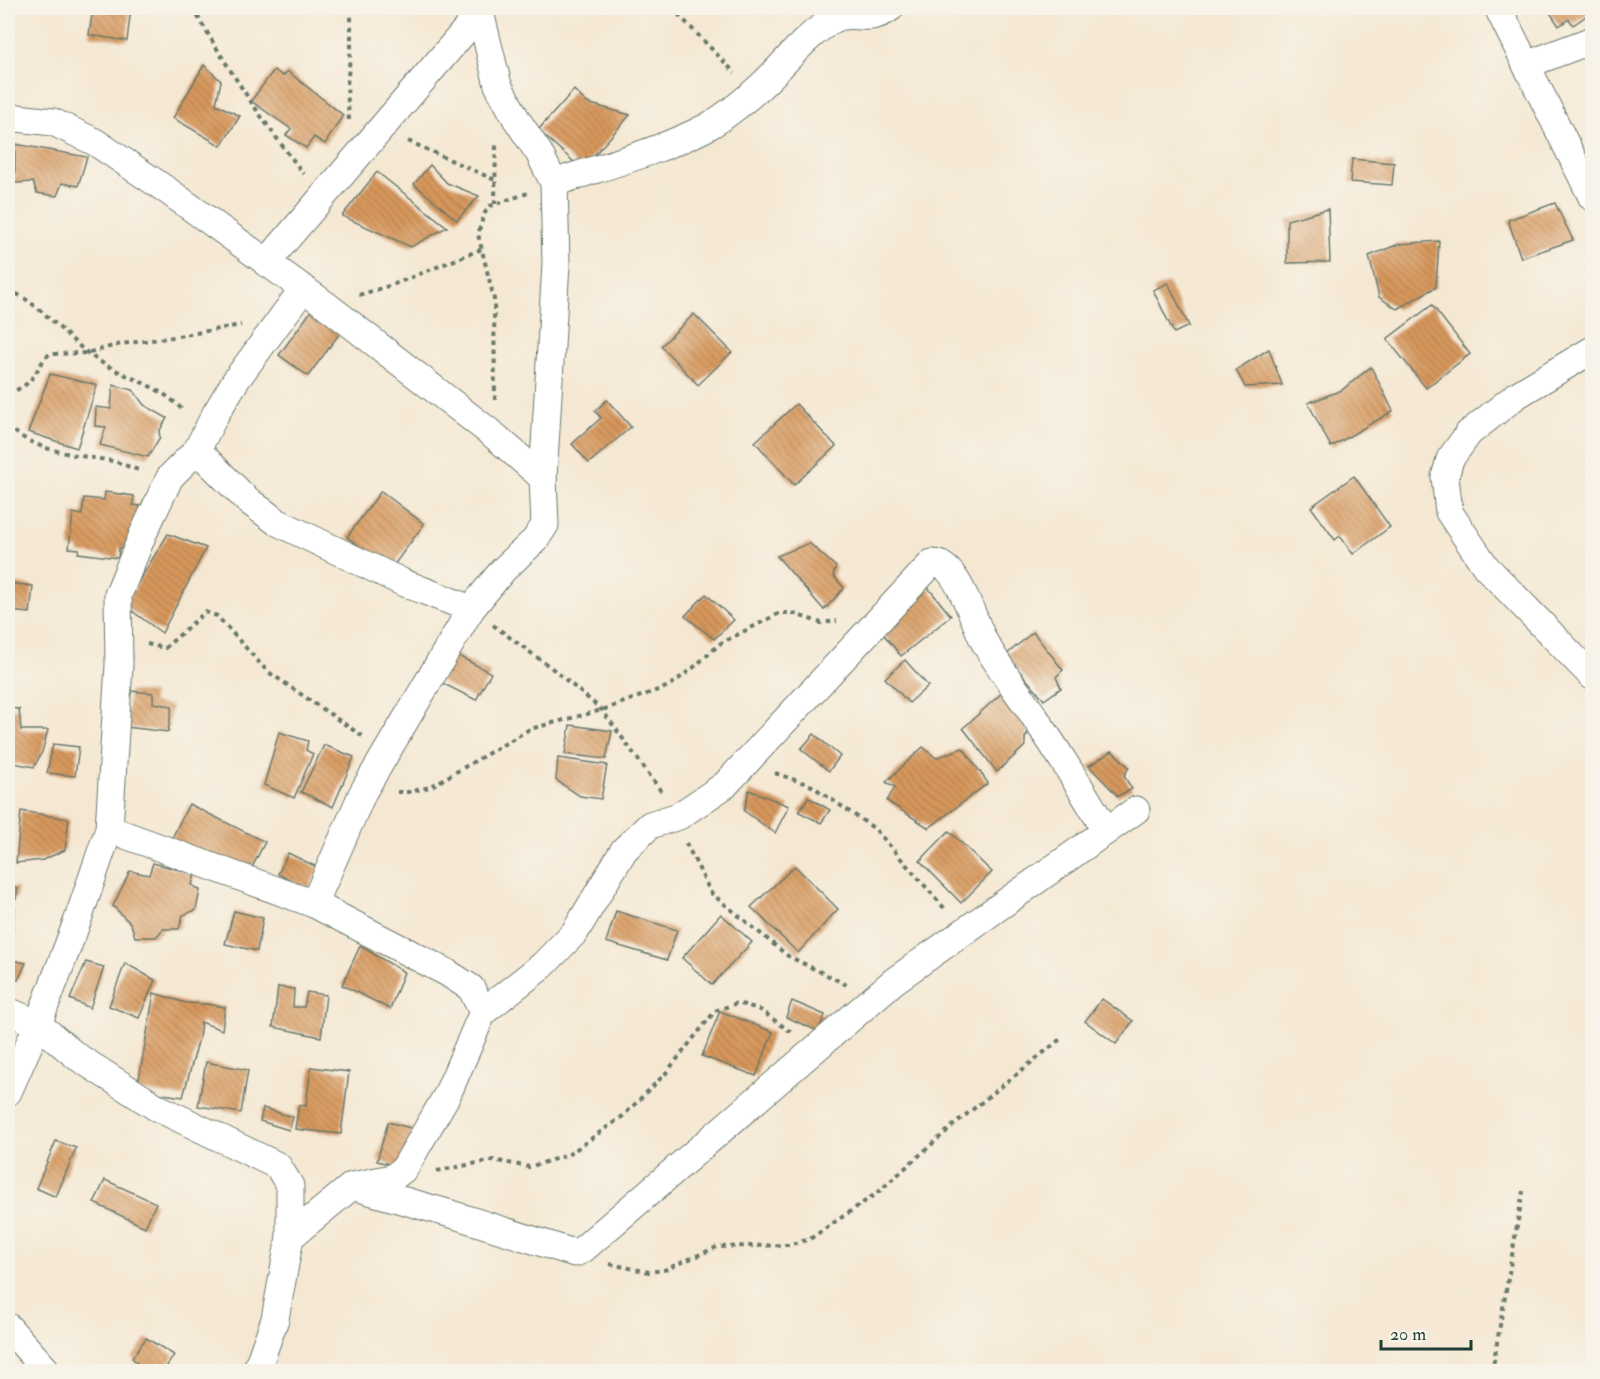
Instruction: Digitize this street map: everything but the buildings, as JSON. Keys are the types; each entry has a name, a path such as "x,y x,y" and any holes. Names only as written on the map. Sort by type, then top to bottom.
{"street":[{"path":"554,183 651,150 706,128 754,93 796,49 836,17 865,17 881,14 890,8"},
{"path":"1498,8 1593,197"},
{"path":"266,263 480,10"},
{"path":"314,904 363,792 385,751 471,609 503,570 535,540 544,525 543,478 556,264 554,183 539,153 517,120 498,85 480,10"},
{"path":"1526,65 1593,40"},
{"path":"8,117 53,122 95,142 168,191 326,305 496,437 543,478"},
{"path":"8,1092 38,1024 109,829 119,636 118,595 170,477 196,450 231,388 280,317 303,289"},
{"path":"1593,350 1516,395 1469,433 1449,459 1445,477 1449,512 1486,567 1593,676"},
{"path":"196,450 246,498 277,522 404,583 471,609"},
{"path":"291,1237 352,1186 392,1178 404,1169 447,1095 483,1012 543,965 575,932 624,850 650,825 676,817 725,785 932,563 937,562 943,566 960,585 984,642 1067,765 1106,831"},
{"path":"352,1186 575,1253 582,1250 894,981 1136,810"},
{"path":"109,829 314,904 446,972 471,988 483,1012"},
{"path":"8,1011 38,1024 76,1056 156,1107 278,1166 290,1186 291,1237 275,1319 256,1371"},
{"path":"8,1326 48,1371"}],"path":[{"path":"193,8 250,103 322,198"},
{"path":"349,166 347,85 351,48 351,8"},
{"path":"672,8 754,93"},
{"path":"376,134 400,138 495,180"},
{"path":"496,437 494,299 478,234 484,214 490,206 554,183"},
{"path":"326,305 392,285 482,249"},
{"path":"8,290 27,300 86,353 177,404 189,421 196,450"},
{"path":"8,394 25,386 32,379 46,356 59,352 86,353 121,344 280,317"},
{"path":"8,425 13,431 42,446 115,462 129,469 170,477"},
{"path":"471,609 553,669 602,710 676,817 711,893 789,956 875,998"},
{"path":"119,636 165,648 205,612 217,616 267,671 385,751"},
{"path":"363,792 409,792 430,787 530,729 602,710 669,686 721,643 780,613 792,613 821,623 844,621"},
{"path":"746,762 812,786 875,829 965,931"},
{"path":"392,1178 493,1160 529,1167 568,1155 623,1116 666,1073 715,1011 737,1003 759,1009 815,1049"},
{"path":"575,1253 615,1266 649,1272 664,1270 717,1247 788,1245 810,1239 877,1193 957,1122 1064,1037"},
{"path":"1492,1371 1523,1191"}]}
